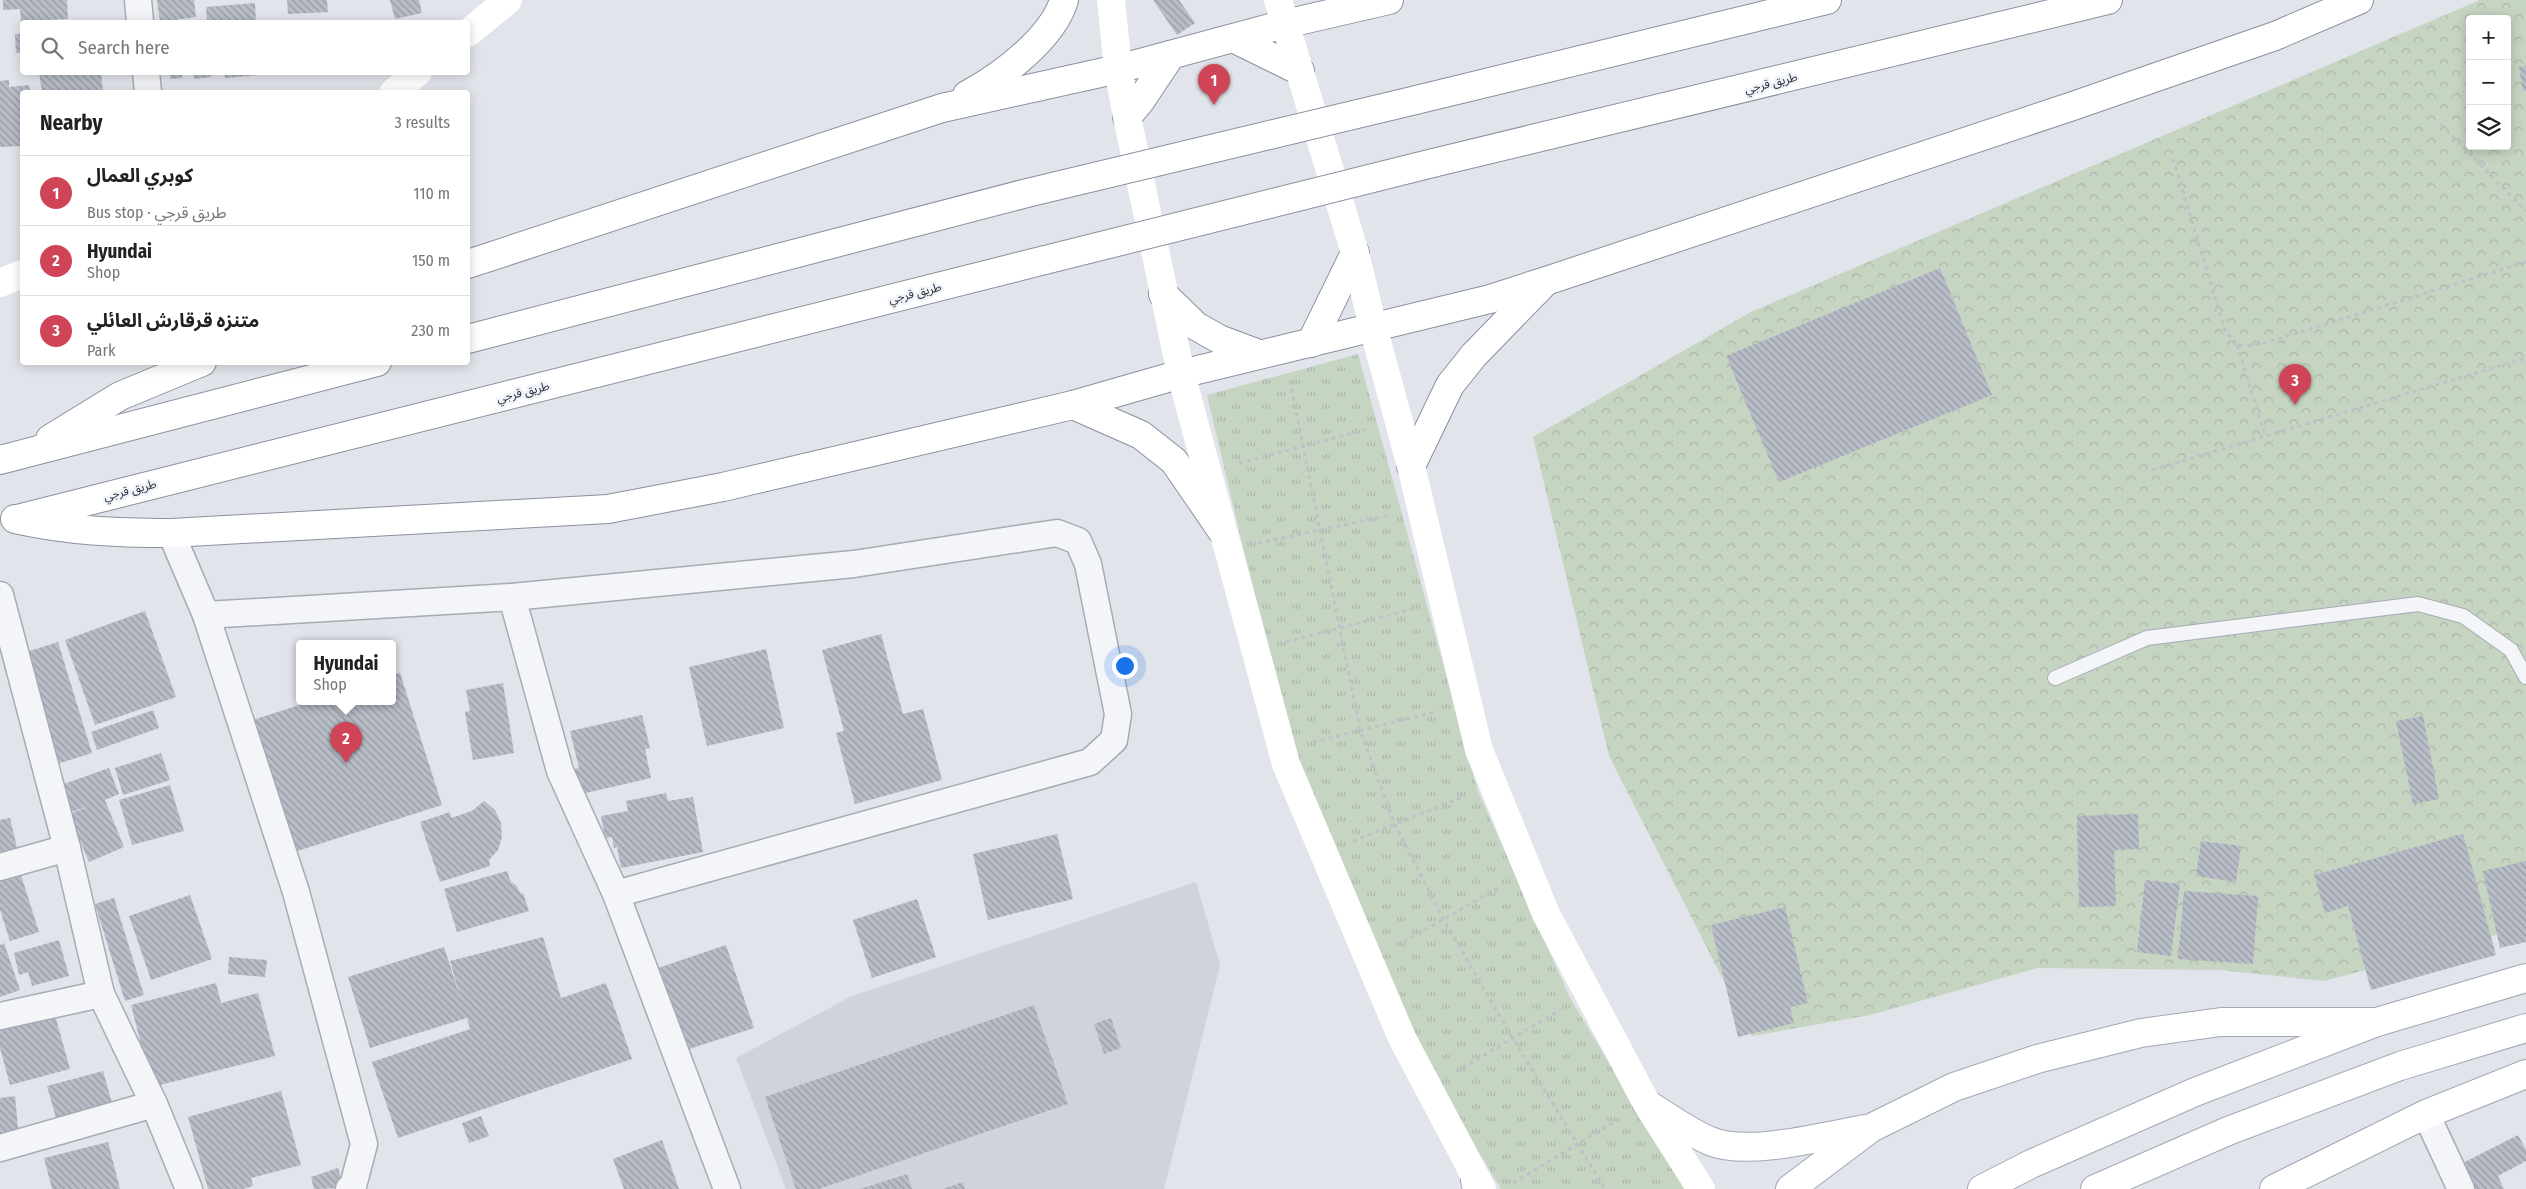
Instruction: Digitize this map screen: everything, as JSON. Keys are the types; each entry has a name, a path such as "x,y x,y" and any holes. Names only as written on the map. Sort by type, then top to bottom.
{"main road":[{"path":"470,31 508,0"},
{"path":"942,108 990,83 1024,54 1046,33 1062,9 1064,0"},
{"path":"1111,0 1118,69 1180,374 1286,764 1402,1038 1485,1186"},
{"path":"470,263 942,108 1118,69 1235,39 1281,12 1389,0"},
{"path":"470,338 1027,193 1826,0"},
{"name":"طريق قرجي","path":"7,521 1433,163 2108,0"},
{"path":"7,521 98,533 171,533 608,509 723,488 1072,405 1180,374 1482,301 2086,102 2275,36 2359,0"},
{"path":"1281,12 1356,253 1373,327 1411,466 1479,750 1546,914 1647,1104 1701,1189"},
{"path":"1235,39 1300,71"},
{"path":"1127,116 1141,100 1171,54"},
{"path":"396,90 414,75"},
{"path":"1311,343 1356,253"},
{"path":"0,283 20,275"},
{"path":"1411,466 1450,385 1474,354 1546,281"},
{"path":"1163,294 1196,326 1219,339 1271,352"},
{"path":"12,457 120,396 195,365"},
{"path":"12,457 365,365"},
{"path":"1072,405 1142,435 1174,460 1222,531"},
{"path":"1982,1189 2030,1164 2195,1092 2377,1022 2526,978"},
{"path":"1790,1189 1871,1128 1954,1087 2038,1059 2141,1033 2221,1022 2377,1022"},
{"path":"2095,1189 2228,1131 2400,1066 2526,1028"},
{"path":"2274,1189 2426,1114 2526,1074"},
{"path":"1647,1104 1710,1142 1734,1147 1760,1147 1871,1128"}],"street":[{"path":"138,0 140,20"},
{"path":"146,75 148,90"},
{"path":"171,533 206,615 296,892 364,1144 352,1186 349,1189"},
{"path":"206,615 512,596 854,564 1057,533 1078,541 1088,564 1118,714 1114,740 1090,762 616,894"},
{"path":"0,595 67,848 102,994 154,1104 189,1189"},
{"path":"512,596 560,771 616,894 727,1189"},
{"path":"0,867 67,848"},
{"path":"0,1016 102,994"},
{"path":"0,1148 154,1104"},
{"path":"2426,1114 2461,1189"}],"lane":[{"path":"2055,678 2147,638 2418,604 2463,616 2510,650 2526,677"}],"path":[{"path":"2441,124 2526,211"},
{"path":"2173,159 2225,330 2237,345 2265,436"},
{"path":"2237,345 2251,346 2268,342 2526,262"},
{"path":"1271,352 1290,380 1322,530 1338,630 1360,730 1396,825 1444,920 1512,1037 1605,1189"},
{"path":"2152,470 2526,358"},
{"path":"1280,382 1299,377"},
{"path":"1231,465 1305,447 1371,428"},
{"path":"1250,544 1394,514"},
{"path":"1284,643 1419,608"},
{"path":"1309,743 1440,711"},
{"path":"1344,845 1464,797"},
{"path":"1394,948 1501,886"},
{"path":"1451,1075 1561,1009"},
{"path":"1485,1186 1578,1144 1620,1119"}],"shaded area":[{"path":"1196,882 1220,965 1164,1189 786,1189 736,1058 852,996"}],"green space":[{"path":"2480,0 2526,0 2526,927 2324,981 2220,970 2038,968 1870,1015 1752,1036 1609,756 1533,437 1751,312"},
{"path":"1358,354 1478,791 1570,998 1685,1189 1501,1189 1440,1089 1395,994 1313,805 1294,745 1243,547 1207,395"}],"building":[{"path":"3,0 67,0 68,19 21,20 20,9 3,10"},
{"path":"157,0 194,0 196,17 160,20"},
{"path":"287,0 327,0 328,12 288,14"},
{"path":"390,0 419,0 422,13 395,19"},
{"path":"1153,0 1179,0 1195,23 1177,35"},
{"path":"255,3 256,20 207,20 206,7"},
{"path":"15,34 20,34 20,53 16,53"},
{"path":"2526,66 2526,91 2523,91 2519,67"},
{"path":"39,75 101,75 103,90 42,90"},
{"path":"170,75 182,75 182,78 170,79"},
{"path":"193,75 211,75 211,77 194,79"},
{"path":"224,75 259,75 225,78"},
{"path":"9,80 9,87 29,85 30,90 20,90 20,146 0,147 0,81"},
{"path":"1940,268 1992,395 1779,482 1726,356"},
{"path":"145,611 176,697 95,725 65,640"},
{"path":"881,634 903,714 923,709 942,780 855,804 836,733 844,731 822,650"},
{"path":"58,642 92,753 57,764 23,653"},
{"path":"766,649 784,728 707,746 689,667"},
{"path":"400,673 442,805 291,853 249,721 300,705 396,705 396,674"},
{"path":"503,683 514,753 473,760 465,712 470,711 466,690"},
{"path":"153,710 159,728 97,750 91,732"},
{"path":"642,715 650,748 645,749 651,778 577,795 571,770 579,768 570,731"},
{"path":"2423,716 2439,799 2413,804 2396,721"},
{"path":"161,753 170,780 123,795 115,768"},
{"path":"109,768 119,794 105,800 124,847 89,862 69,814 90,806 71,812 61,785"},
{"path":"170,785 184,831 132,845 119,800"},
{"path":"666,793 668,801 693,797 703,852 621,868 617,847 614,848 612,837 605,838 601,816 628,811 626,801"},
{"path":"484,801 495,810 501,823 502,837 498,850 489,860 490,866 440,882 420,822 450,812 451,818 472,811"},
{"path":"2138,814 2139,849 2114,850 2116,906 2079,907 2077,816"},
{"path":"10,818 18,852 0,856 0,820"},
{"path":"1057,834 1073,899 988,920 973,854"},
{"path":"2463,834 2496,955 2371,990 2348,906 2325,913 2314,875"},
{"path":"2201,841 2241,846 2236,882 2196,876"},
{"path":"2526,861 2526,942 2500,948 2483,871"},
{"path":"507,871 511,882 516,885 521,894 523,893 529,911 457,932 444,889"},
{"path":"20,872 39,932 10,941 0,910 0,878"},
{"path":"2145,880 2180,884 2171,956 2137,952"},
{"path":"2184,891 2258,896 2253,964 2178,959"},
{"path":"190,895 212,959 151,980 129,916"},
{"path":"114,898 144,995 125,1001 95,904"},
{"path":"917,899 936,957 872,978 853,920"},
{"path":"1785,907 1808,1003 1790,1007 1794,1023 1738,1037 1711,925"},
{"path":"543,937 561,998 606,983 632,1059 398,1138 372,1062 470,1029 467,1018 370,1048 348,977 444,947 461,999 450,961"},
{"path":"59,940 69,976 32,986 28,972 19,975 14,953"},
{"path":"4,943 20,990 0,997 0,945"},
{"path":"726,945 754,1028 680,1052 652,970"},
{"path":"229,957 267,960 265,977 228,974"},
{"path":"216,983 221,1003 258,993 275,1056 152,1087 131,1005"},
{"path":"1034,1005 1068,1104 819,1189 796,1189 765,1097"},
{"path":"53,1008 70,1069 10,1085 0,1048 0,1023"},
{"path":"1111,1018 1121,1048 1104,1054 1094,1024"},
{"path":"103,1071 112,1103 56,1118 47,1086"},
{"path":"281,1091 301,1165 251,1178 253,1186 243,1189 208,1189 188,1117"},
{"path":"15,1096 19,1138 0,1139 0,1098"},
{"path":"481,1116 489,1136 469,1143 462,1123"},
{"path":"2518,1135 2526,1150 2526,1161 2498,1176 2504,1189 2454,1189 2445,1172"},
{"path":"662,1140 679,1189 624,1189 613,1159"},
{"path":"108,1142 120,1189 52,1189 44,1158"},
{"path":"338,1168 344,1188 314,1189 311,1177"},
{"path":"907,1174 912,1189 860,1189"},
{"path":"963,1182 965,1189 943,1189"}],"place":[{"name":"كوبري العمال","path":"1214,105"},
{"name":"متنزه قرقارش العائلي","path":"2295,405"},
{"name":"Hyundai","path":"346,763"}]}
